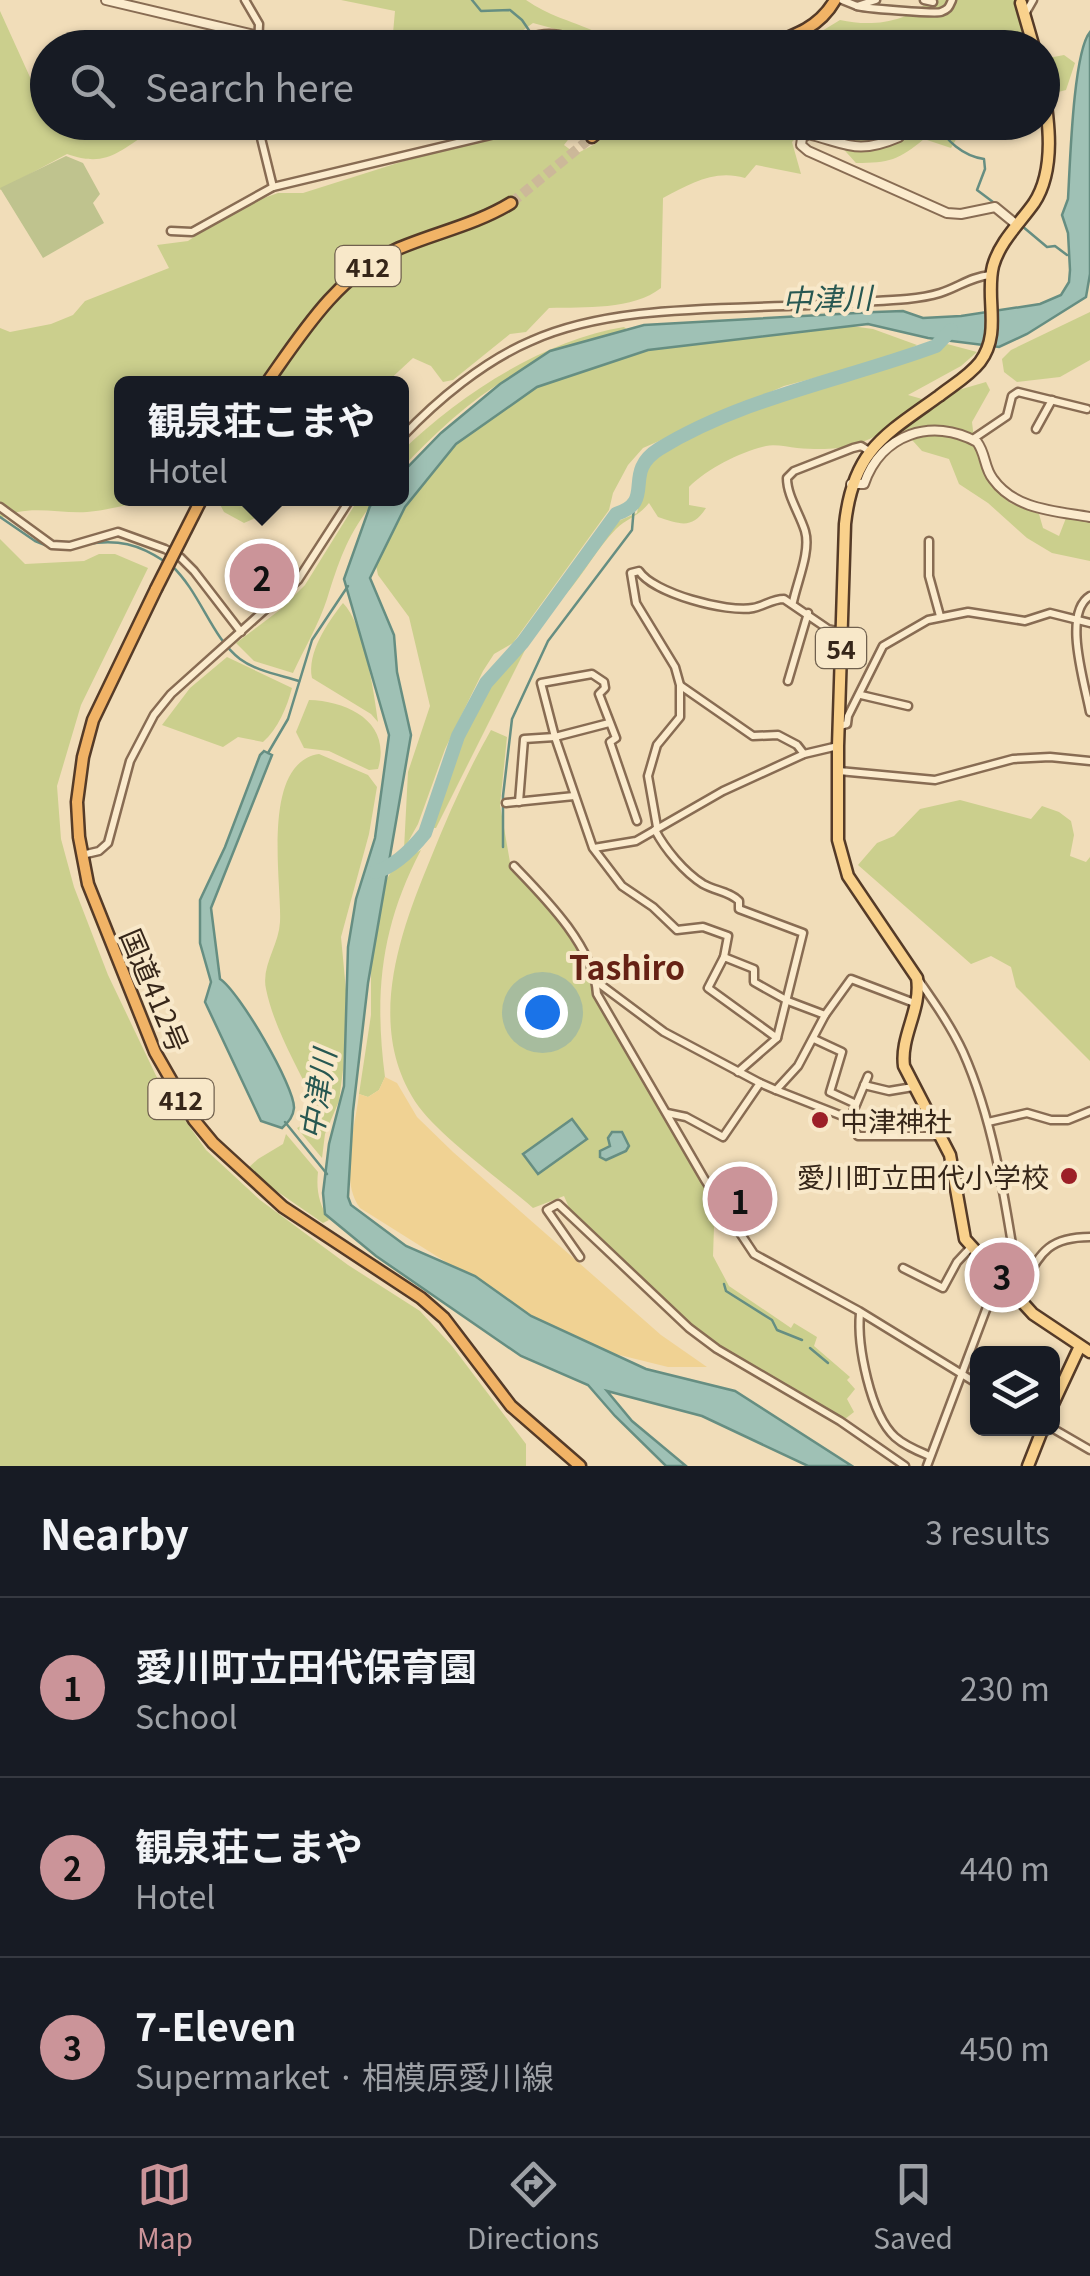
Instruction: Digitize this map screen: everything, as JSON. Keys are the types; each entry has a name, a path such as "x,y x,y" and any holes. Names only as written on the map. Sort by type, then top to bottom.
{"highway":[{"path":"808,30 839,0"},
{"name":"412","path":"272,376 330,298 364,268 392,252 479,220 511,203"},
{"name":"国道412号","path":"198,506 114,672 87,740 77,802 88,884 155,1052 194,1120 213,1143 282,1207 421,1298 444,1318 511,1406 580,1466"}],"main road":[{"name":"54","path":"918,978 844,864 837,822 845,524 851,484 869,451 965,377 984,356 992,327 992,280 1000,248 1039,195 1047,176 1045,140"},
{"path":"918,978 917,1004 903,1056 905,1072 942,1136 954,1168 962,1234 1033,1314 1085,1349 1060,1392"},
{"path":"1028,1466 1043,1436"}],"street":[{"path":"106,0 234,30"},
{"path":"244,0 260,30"},
{"path":"839,0 868,10 898,8 932,14 947,9 952,0"},
{"path":"857,6 876,0"},
{"path":"261,140 274,186"},
{"path":"171,230 192,232 274,186 469,140"},
{"path":"802,140 801,145 808,151 946,214 995,207 1018,225"},
{"path":"826,140 850,148 889,140"},
{"path":"409,430 495,360 531,340 561,330 674,311 782,307 936,294 966,280 992,280"},
{"path":"973,440 1006,416 1012,396 1018,392 1087,409"},
{"path":"1036,430 1052,400"},
{"path":"851,484 864,484 876,459 920,430 935,429 973,440 983,450 991,478 1014,498 1030,506 1090,517"},
{"path":"793,602 806,548 805,529 787,478 853,448 860,446 869,451"},
{"path":"82,855 99,851 108,843 127,769 154,715 171,694 298,580 346,506"},
{"path":"0,508 52,545 64,547 118,532 180,556 239,634"},
{"path":"929,542 930,576 940,616"},
{"path":"738,1072 777,1038 803,933 739,909 734,896 703,884 676,860 656,829 648,776 657,745 680,718 680,685 675,666 636,603 631,573 639,571 647,580 718,607 754,608 781,599 793,602 828,629 842,632"},
{"path":"1090,596 1082,601 1074,619 1090,712"},
{"path":"839,726 847,724 884,646 919,623 968,612 1017,621 1050,614 1090,623"},
{"path":"788,681 808,614"},
{"path":"637,820 610,742 616,738 599,694 605,688 604,682 592,674 541,683 593,848 622,886 654,907 677,930 702,927 728,936 724,958 708,988 777,1038"},
{"path":"680,685 752,736 778,735 797,744 804,754"},
{"path":"860,695 894,706 908,706"},
{"path":"519,802 524,739 555,737 609,723"},
{"path":"593,848 631,842 706,799 804,754 838,746"},
{"path":"838,771 935,780 1013,759 1090,760"},
{"path":"506,804 574,796"},
{"path":"514,866 558,914 596,982 597,994 704,1180 754,1254 970,1379"},
{"path":"724,958 754,969 754,982 825,1016"},
{"path":"918,978 960,1046 988,1122 1015,1264 990,1298 927,1466"},
{"path":"776,1090 798,1066 851,979 917,1004"},
{"path":"596,982 664,1032 738,1072 850,1119 858,1136 942,1136"},
{"path":"814,1039 842,1052 830,1092 856,1104"},
{"path":"850,1119 868,1076"},
{"path":"667,1114 686,1117 722,1137 760,1083"},
{"path":"864,1085 888,1092 913,1087"},
{"path":"988,1122 1027,1113 1068,1120 1090,1111"},
{"path":"580,1257 546,1210 558,1204 643,1288 717,1348 838,1419 906,1466"},
{"path":"1016,1296 1049,1246 1064,1238 1090,1237"},
{"path":"903,1268 943,1288 957,1262 972,1247"},
{"path":"860,1313 860,1348 873,1396 889,1431 907,1446 930,1456"},
{"path":"1059,1436 1090,1450"}],"green space":[{"path":"341,0 526,0 591,30 559,30 533,23 523,30 393,30 395,11"},
{"path":"929,0 1028,0 1019,18 1026,30 824,30 840,20 888,21 920,8"},
{"path":"0,11 30,77 30,140 137,140 100,159 67,154 0,190"},
{"path":"1060,56 1075,63 1066,90 1060,92"},
{"path":"470,140 568,140 564,145 576,154 599,140 794,140 801,174 756,165 745,178 713,177 663,198 661,288 622,304 549,308 526,332 510,334 453,380 443,382 431,366 413,358 394,376 114,376 114,506 125,506 87,512 20,511 0,519 0,328 10,332 73,315 85,301 169,268 157,245 188,241 239,207 278,193 303,193"},
{"path":"831,140 923,140 893,159 856,163"},
{"path":"927,140 956,140 951,148"},
{"path":"66,156 83,163 100,194 93,203 104,223 43,258 0,188"},
{"path":"1090,312 1090,360 1060,377 1017,382 1004,372 1002,359 1011,350"},
{"path":"851,326 873,329 917,345 894,357 784,386 643,448 628,465 609,510 513,643 494,654 483,671 445,749 418,824 404,849 408,772 430,706 409,617 378,575 375,561 425,480 458,441 500,408 564,372 665,346"},
{"path":"624,327 629,331 540,362 493,387 445,425 409,461 409,445 476,391 534,357"},
{"path":"947,344 977,352 961,366 908,395 936,403 955,391 986,382 990,390 972,422 984,475 1010,503 1039,514 1043,528 1059,536 1066,518 1090,522 1090,561 1052,553 1027,538 988,503 959,484 949,459 922,451 904,431 887,428 845,447 770,445 725,462 689,487 689,505 706,508 696,520 679,523 658,517 649,503 641,511 616,529 565,595 562,592 614,523 637,513 646,467 675,443 778,399"},
{"path":"221,506 282,506 244,523"},
{"path":"354,506 371,506 346,546 320,618 293,673 254,661 236,643 305,585"},
{"path":"0,539 25,564 84,561 99,554 115,554 148,568 81,705 57,786 61,839 74,887 108,975 161,1086 206,1150 260,1200 348,1265 420,1311 452,1346 526,1444 526,1466 0,1466"},
{"path":"343,603 362,642 378,722 312,678 315,649"},
{"path":"533,634 436,828 430,828 446,775 469,724 498,677"},
{"path":"227,657 292,688 268,737 263,742 238,737 223,747 162,725 190,688"},
{"path":"309,700 352,710 373,727 381,753 378,769 369,770 329,751 304,748 296,732"},
{"path":"491,730 507,737 500,805 511,868 556,916 588,968 592,992 715,1199 713,1256 729,1286 791,1328 794,1323 817,1337 814,1346 850,1377 847,1380 855,1389 847,1399 854,1412 845,1419 686,1321 608,1249 570,1210 564,1196 533,1208 442,1132 419,1107 403,1078 393,1047 390,1016 398,952 437,843"},
{"path":"319,754 368,775 377,787 369,834 341,937 347,1001 343,1070 339,1101 325,1134 322,1158 297,1128 310,1121 315,1113 314,1102 280,1032 265,980 280,922 281,801 288,779 300,762"},
{"path":"960,800 1031,819 1042,806 1059,812 1071,821 1074,835 1070,856 1086,862 1090,857 1090,1061 1016,987 1011,967 991,956 971,964 858,865 877,843 894,836 920,809"},
{"path":"421,850 389,933 380,1017 385,1077 379,1090 368,1097 359,1094 371,1015 371,942 382,887 396,864"},
{"path":"286,1134 318,1172 319,1197 329,1220 323,1223 246,1170 283,1144"}],"sand":[{"path":"385,1077 397,1083 417,1117 453,1152 661,1335 707,1367 668,1367 555,1339 473,1279 360,1208 349,1169 359,1094 368,1097 379,1090"}],"water":[{"path":"1090,32 1090,274 1086,297 999,347 928,338 868,324 648,350 537,387 456,444 409,502 409,466 441,433 500,384 550,351 644,325 903,311 923,318 961,316 1040,304 1061,295 1069,282 1068,233 1062,215 1068,199 1076,85"},
{"path":"370,506 406,506 370,578 394,635 397,672 411,735 368,983 353,1111 348,1197 351,1205 406,1246 475,1276 531,1316 646,1369 735,1391 852,1466 808,1466 702,1416 607,1391 632,1421 686,1466 666,1466 588,1385 521,1356 376,1256 325,1214 323,1193 329,1144 344,1086 348,947 356,899 375,838 389,735 344,579"},
{"path":"264,751 272,755 211,908 220,979 252,1020 292,1097 293,1114 282,1128 261,1121 205,1002 211,982 200,943 200,900"},
{"path":"572,1119 587,1139 538,1174 523,1154"},
{"path":"612,1132 622,1132 629,1146 606,1160 600,1157 600,1151 610,1146 608,1138"}],"waterway":[{"path":"472,0 481,11 510,10 529,30"},
{"path":"950,140 969,155 984,159 985,169 977,190 997,205"},
{"path":"1022,226 1047,247 1055,246 1067,255"},
{"path":"375,872 402,857 425,833 458,736 486,683 523,642 616,514 635,502 642,467 648,458 725,416 936,346 951,330"},
{"path":"503,847 503,796 512,719 548,641 632,530 634,506"},
{"path":"0,517 50,547"},
{"path":"87,544 127,544 164,561"},
{"path":"171,565 230,650 261,670 299,681"},
{"path":"268,753 288,719 312,640 348,586"},
{"name":"中津川","path":"285,1122 327,1174"},
{"path":"724,1284 726,1291 772,1320 777,1330 802,1340"},
{"path":"810,1348 828,1363"}],"tunnel":[{"path":"511,203 588,140"}],"place":[{"name":"観泉荘こまや","path":"262,576"},
{"name":"中津神社","path":"820,1120"},
{"name":"愛川町立田代小学校","path":"1069,1176"},
{"name":"愛川町立田代保育園","path":"740,1199"},
{"name":"7-Eleven","path":"1002,1275"}],"district":[{"name":"Tashiro","path":"627,966"}]}
